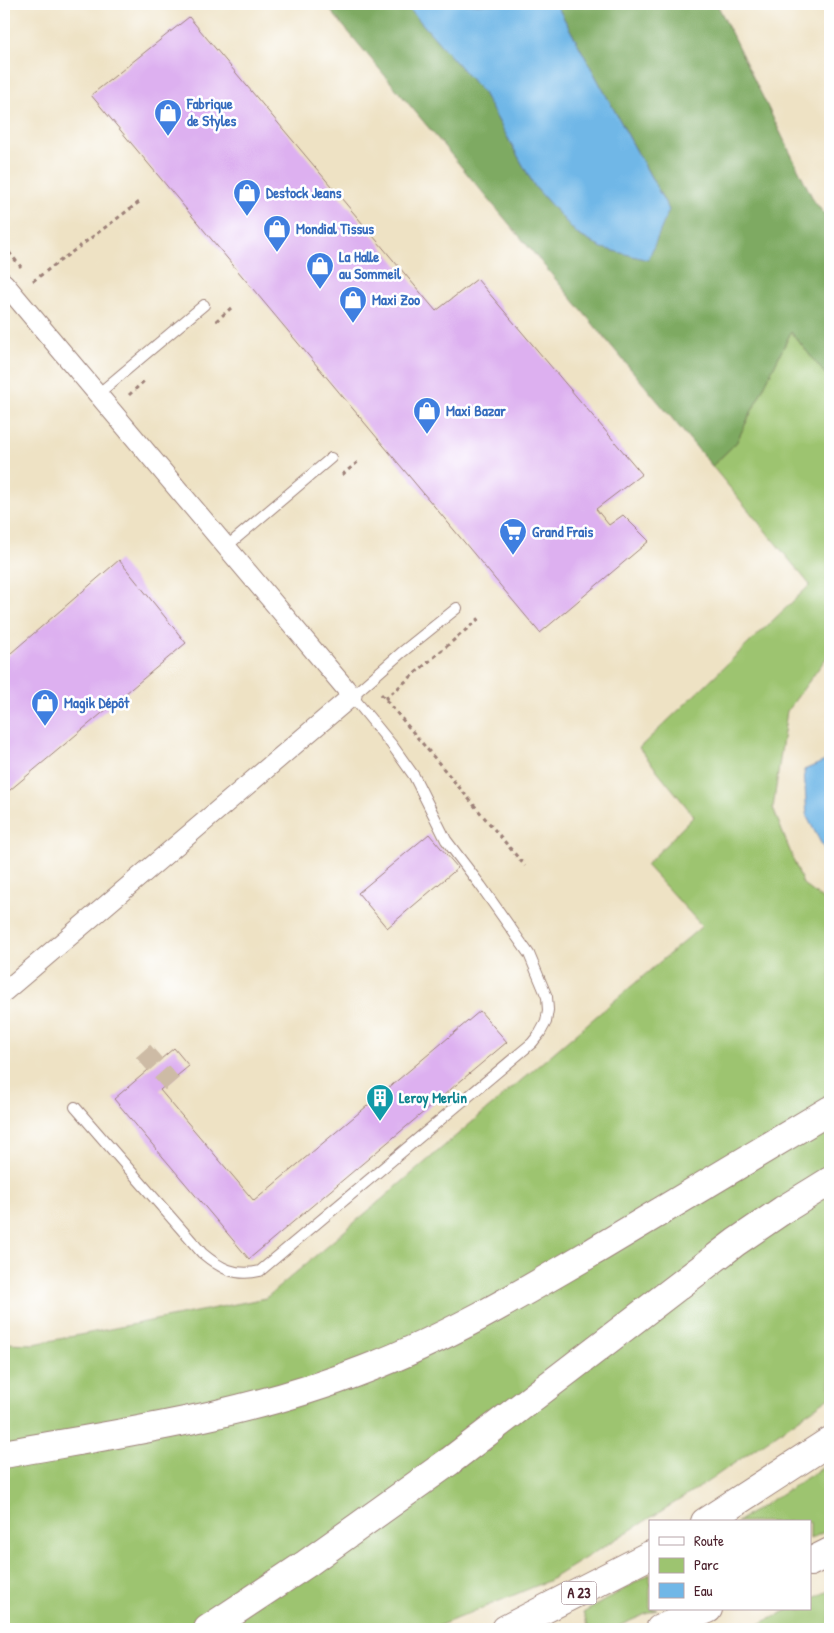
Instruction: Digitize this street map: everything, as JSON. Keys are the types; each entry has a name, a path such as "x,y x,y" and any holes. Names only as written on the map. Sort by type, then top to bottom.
{"highway":[{"path":"4,1454 178,1423 234,1411 301,1392 386,1361 438,1338 508,1302 830,1110"},
{"path":"208,1629 306,1564 450,1460 736,1242 830,1181"},
{"path":"708,1520 830,1441"},
{"path":"812,1561 830,1552"},
{"name":"A 23","path":"506,1629 649,1556"},
{"path":"660,1629 706,1610"}],"street":[{"path":"4,284 352,696 4,992"}],"lane":[{"path":"98,394 204,305"},
{"path":"226,547 331,458"},
{"path":"75,1107 202,1253 227,1271 251,1273 260,1271 524,1049 540,1033 546,1022 548,1010 547,997 529,954 446,840 414,776 392,745 352,696 457,608"}],"path":[{"path":"33,281 142,200"},
{"path":"385,699 482,616"}],"green space":[{"path":"325,4 405,4 483,93 535,187 577,234 602,248 669,210 556,4 717,4 814,201 830,221 830,380 791,332 736,443 712,466"},
{"path":"791,332 830,380 830,653 787,711 773,808 803,884 830,905 830,1397 697,1489 548,1581 431,1629 4,1629 4,1343 34,1344 266,1298 702,926 646,865 694,816 639,748 810,585 712,466 736,443"},
{"path":"830,1463 830,1529 812,1538 812,1520 740,1520"},
{"path":"649,1575 649,1610 655,1610 612,1629 589,1629 583,1613"},
{"path":"830,1590 830,1629 749,1629 788,1610 812,1610 812,1599"}],"water":[{"path":"405,4 556,4 669,210 648,260 602,248 577,234 535,187 483,93"},
{"path":"830,736 830,860 807,817 804,770 825,761"}],"building":[{"path":"189,17 436,311 477,279 642,474 596,509 609,525 623,515 649,541 540,633 91,95"},
{"name":"Magik Dépôt","path":"119,560 186,643 4,795 4,659"},
{"path":"429,834 458,868 387,928 358,893"},
{"path":"480,1011 507,1042 249,1259 114,1099 174,1048 189,1066 160,1090 254,1201"}],"tunnel":[{"path":"143,1051 172,1084"}],"place":[{"name":"Fabrique de Styles","path":"168,137"},
{"name":"Destock Jeans","path":"247,217"},
{"name":"Mondial Tissus","path":"277,253"},
{"name":"La Halle au Sommeil","path":"320,290"},
{"name":"Maxi Zoo","path":"353,324"},
{"name":"Maxi Bazar","path":"427,435"},
{"name":"Grand Frais","path":"513,556"},
{"name":"Magik Dépôt","path":"45,727"},
{"name":"Leroy Merlin","path":"380,1122"}]}
